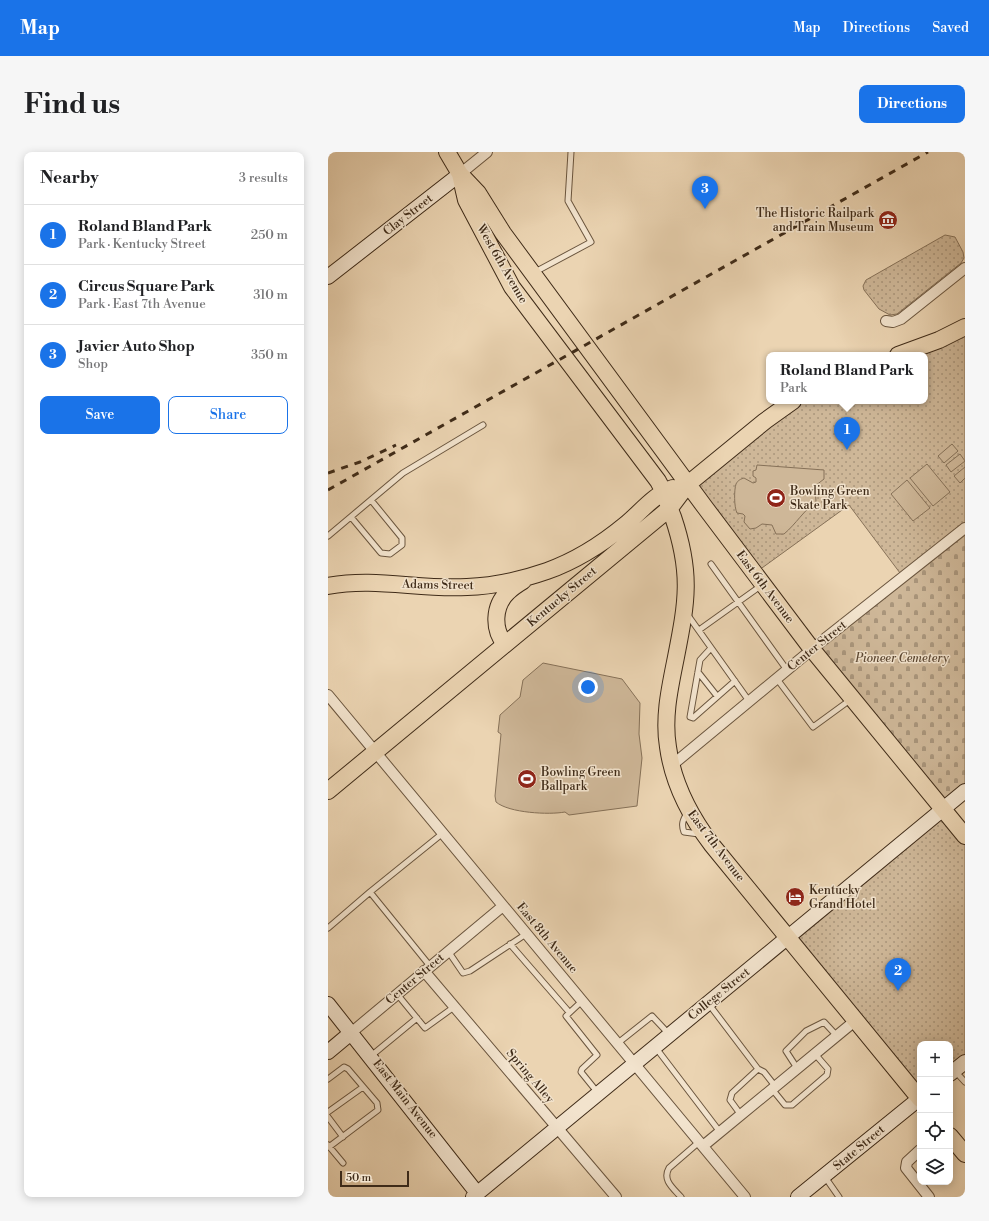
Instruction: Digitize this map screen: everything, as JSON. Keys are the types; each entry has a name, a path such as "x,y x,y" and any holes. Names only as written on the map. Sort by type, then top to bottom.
{"main road":[{"name":"West 6th Avenue","path":"448,152 460,174 478,193 503,233 575,331"},
{"name":"West 6th Avenue","path":"460,174 466,200 512,287 558,346 664,491"},
{"path":"906,352 939,340 965,327"},
{"name":"East 6th Avenue","path":"575,331 812,650 965,836"},
{"name":"Kentucky Street","path":"328,791 670,508 688,484 755,429 789,404"},
{"name":"Adams Street","path":"328,586 354,582 376,582 466,587 500,584 528,577 570,561 594,548 624,526 664,491 688,484"},
{"name":"East 7th Avenue","path":"664,491 686,566 687,587 684,610 668,696 666,719 667,747 671,766 680,794 704,835 917,1094"},
{"path":"505,644 497,631 496,620 498,607 508,592 528,577"},
{"path":"953,1140 965,1154"}],"street":[{"name":"Clay Street","path":"328,277 487,152"},
{"path":"886,321 893,322 902,319 965,268"},
{"name":"Center Street","path":"671,766 787,670 965,528"},
{"name":"East 8th Avenue","path":"328,695 526,934 583,1000 745,1197"},
{"name":"College Street","path":"477,1196 654,1046 788,938 965,791"},
{"name":"Center Street","path":"328,1052 427,968 504,906"},
{"name":"Spring Alley","path":"427,968 454,1007 616,1197"},
{"name":"East Main Avenue","path":"328,1004 371,1056 477,1196"},
{"path":"701,1144 720,1132 856,1020"},
{"name":"State Street","path":"798,1197 917,1100"},
{"path":"917,1153 906,1162 906,1168 917,1182"},
{"path":"919,1185 929,1197"}],"lane":[{"path":"533,274 591,242 568,201 571,152"},
{"path":"328,536 404,473 484,425"},
{"path":"351,517 381,553 390,554 402,545 402,538 371,500"},
{"path":"711,564 787,670"},
{"path":"699,630 763,584"},
{"path":"684,610 749,702"},
{"path":"712,648 700,660 690,717 693,718 716,696 735,682"},
{"path":"698,672 716,696"},
{"path":"776,679 813,727 852,698"},
{"path":"328,928 443,833"},
{"path":"370,892 427,968"},
{"path":"448,951 463,973 470,971 526,934"},
{"path":"510,944 569,1012"},
{"path":"397,994 425,1028 454,1007"},
{"path":"583,1000 566,1016 597,1055 582,1069 581,1072 598,1093"},
{"path":"707,1003 758,1069 764,1072 785,1105 792,1105 827,1075 828,1069 815,1054"},
{"path":"618,1043 652,1016 669,1034"},
{"path":"371,1056 417,1018"},
{"path":"797,1068 786,1050 806,1031 824,1022 837,1036"},
{"path":"654,1046 720,1132"},
{"path":"328,1079 344,1067 348,1069 377,1103 378,1110 329,1146 342,1163"},
{"path":"956,1068 965,1082"},
{"path":"741,1115 730,1100 732,1094 758,1069"},
{"path":"328,1112 363,1086"},
{"path":"328,1117 343,1137"},
{"path":"680,1197 667,1181 666,1173 669,1168 701,1144"},
{"path":"824,1177 839,1197"}],"green space":[{"path":"945,235 955,237 963,252 964,258 961,263 897,314 890,315 879,309 864,290 863,286 866,280"},
{"path":"965,327 965,528 903,577 849,505 755,573 688,484 790,404 928,404 928,352 905,352"},
{"path":"952,444 958,451 944,463 938,456"},
{"path":"960,454 965,461 951,472 946,465"},
{"path":"927,464 950,492 933,506 910,478"},
{"name":"Bowling Green Skate Park","path":"757,465 824,470 824,479 815,486 816,502 784,534 776,534 772,525 762,524 756,528 750,529 744,522 745,516 737,513 735,507 736,484 744,478 753,483 756,482 756,478 753,476 753,471 756,470"},
{"path":"965,467 965,478 960,483 954,476"},
{"path":"907,480 930,508 913,521 891,494"},
{"name":"Pioneer Cemetery","path":"965,528 965,792 943,810 811,648"},
{"path":"543,663 622,679 640,703 639,734 642,758 637,806 569,815 565,812 540,813 519,811 502,806 496,802 495,796 501,734 498,732 500,715 520,697 523,680"},
{"path":"943,810 965,836 965,1062 953,1072 953,1041 917,1041 917,1094 788,938"}],"railway":[{"path":"328,490 928,152"},
{"path":"328,473 360,462 396,445"}],"place":[{"name":"Javier Auto Shop","path":"705,209"},
{"name":"The Historic Railpark and Train Museum","path":"888,220"},
{"name":"Roland Bland Park","path":"847,450"},
{"name":"Bowling Green Skate Park","path":"776,498"},
{"name":"Bowling Green Ballpark","path":"527,779"},
{"name":"Kentucky Grand Hotel","path":"795,897"},
{"name":"Circus Square Park","path":"898,991"}]}
